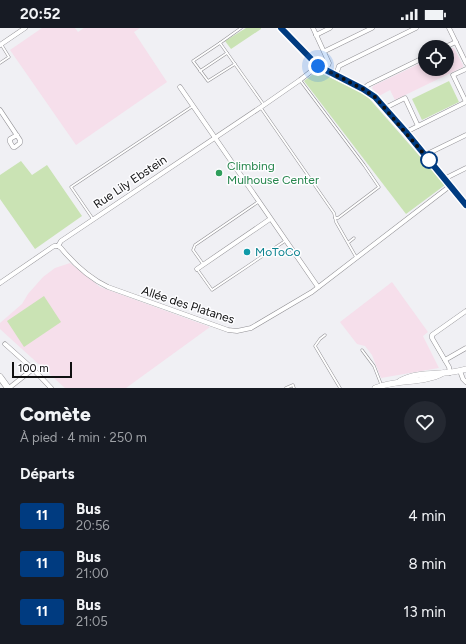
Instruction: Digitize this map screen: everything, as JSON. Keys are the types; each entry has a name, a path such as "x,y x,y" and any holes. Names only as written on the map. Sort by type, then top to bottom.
{"main road":[{"path":"0,378 9,388"}],"street":[{"path":"1,45 25,28"},
{"path":"281,28 318,66 363,89 375,97 466,204"},
{"path":"313,28 325,51 329,63 326,70"},
{"path":"316,35 330,28"},
{"path":"325,51 372,28"},
{"path":"336,75 340,66 415,28"},
{"path":"449,28 466,63"},
{"path":"363,89 368,85 418,60"},
{"name":"Rue Lily Ebstein","path":"0,283 54,246 58,246 61,241 262,106 318,66"},
{"path":"406,132 466,102 453,75 466,69"},
{"path":"180,88 318,287"},
{"path":"385,108 405,98 418,126"},
{"path":"0,110 17,135"},
{"path":"425,155 466,135"},
{"path":"444,179 466,168"},
{"name":"Allée des Platanes","path":"58,246 79,268 103,285 228,330 243,330 251,328 318,287 450,186"},
{"path":"197,269 270,219"},
{"path":"450,372 449,367 432,338 434,333 466,311"},
{"path":"5,344 33,369 51,388"},
{"path":"445,360 466,348"},
{"path":"9,388 33,369"},
{"path":"370,388 400,381 407,382 466,369"},
{"path":"460,371 463,380 466,382"}],"lane":[{"path":"235,64 208,81 193,61 241,28"},
{"path":"220,43 334,213 336,222 349,242 356,257"},
{"path":"0,63 9,57 1,45"},
{"path":"200,72 227,53"},
{"path":"300,80 379,187 338,218 335,218"},
{"path":"93,219 71,188 193,106"},
{"path":"204,264 193,250 195,245 258,202"},
{"path":"349,242 354,238"},
{"path":"197,269 212,290 285,241"},
{"path":"325,335 320,338 315,346 340,388"},
{"path":"362,350 374,366 381,385"},
{"path":"286,388 293,385 294,388"}],"shaded area":[{"path":"42,28 75,28 78,32 84,28 140,28 134,32 167,82 76,145 10,50"},
{"path":"454,48 463,65 463,67 454,71"},
{"path":"418,64 418,76 444,76 395,100 390,90 379,96 372,88 373,86"},
{"path":"70,263 100,287 210,327 126,388 65,388 0,329 0,323 22,304 28,294 43,277 55,268"},
{"path":"392,282 428,332 423,336 439,368 381,378 372,355 365,346 357,344 340,322"}],"green space":[{"path":"246,28 261,29 231,49 225,41"},
{"path":"317,71 367,96 445,185 406,214 304,81"},
{"path":"449,81 459,102 422,120 412,99"},
{"path":"21,161 32,175 47,165 82,216 35,249 0,199 0,175"},
{"path":"44,296 61,322 24,347 7,321"}],"bus line":[{"name":"11","path":"281,28 318,66 363,89 375,97 466,205"}],"place":[{"name":"Climbing Mulhouse Center","path":"219,173"},
{"name":"MoToCo","path":"247,252"}],"route":[{"path":"318,66 363,89 375,97 429,160"}]}
